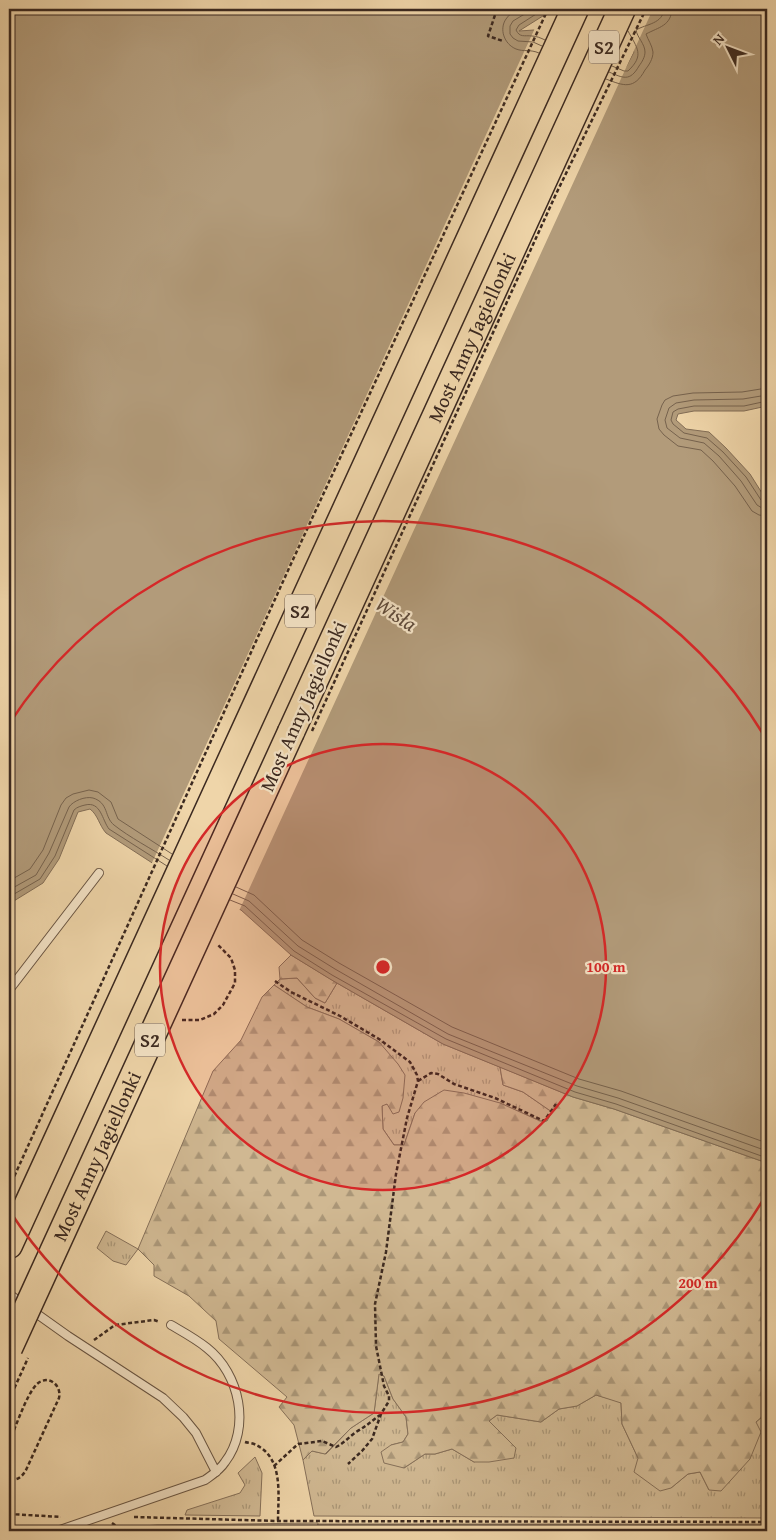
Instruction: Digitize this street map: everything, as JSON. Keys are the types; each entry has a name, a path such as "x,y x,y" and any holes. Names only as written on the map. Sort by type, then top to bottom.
{"highway":[{"name":"Most Anny Jagiellonki","path":"9,1245 575,9"},
{"name":"Most Anny Jagiellonki","path":"19,1351 622,9"}],"lane":[{"path":"9,990 99,873"},
{"path":"9,1294 164,1398 196,1433 216,1472"},
{"path":"57,1531 205,1480 225,1463 233,1449 240,1419 233,1383 223,1364 208,1348 171,1325"}],"path":[{"path":"497,9 488,36 503,42"},
{"path":"9,1188 290,566 548,9"},
{"path":"310,736 556,194 646,9"},
{"path":"176,1020 200,1020 214,1014 224,1005 235,983 235,970 231,958 218,945"},
{"path":"275,981 291,992 340,1016 379,1039 410,1062 418,1081 407,1118 396,1174 386,1252 375,1304 376,1346 389,1401 381,1414 372,1439 348,1464"},
{"path":"178,1027 182,1018"},
{"path":"418,1081 431,1073 438,1074 454,1084 495,1098 544,1120 556,1104"},
{"path":"84,1346 115,1325 154,1320 171,1325"},
{"path":"9,1400 19,1351"},
{"path":"9,1442 36,1385 41,1381 47,1380 56,1384 60,1391 59,1398 26,1470 21,1477 14,1480 9,1479"},
{"path":"274,1466 298,1444 322,1441 336,1447 346,1442 354,1433 381,1414"},
{"path":"236,1440 257,1445 270,1457 278,1474 278,1521"},
{"path":"9,1514 106,1518 123,1531"},
{"path":"129,1517 278,1521 767,1522"}],"green space":[{"path":"291,955 337,983 325,1003 315,998 297,978 280,979 279,967"},
{"path":"297,978 315,998 325,1003 337,983 443,1044 500,1067 503,1085 523,1092 552,1112 547,1121 540,1121 500,1103 415,1113 404,1145 394,1145 383,1129 382,1105 387,1104 379,1042 339,1019 307,1007 274,985 280,979"},
{"path":"274,985 307,1007 339,1019 379,1042 398,1064 405,1075 403,1098 399,1112 393,1114 387,1104 382,1106 383,1129 394,1145 404,1145 415,1113 424,1102 444,1090 464,1093 500,1103 540,1121 547,1121 552,1112 523,1092 503,1085 500,1067 573,1097 614,1109 767,1163 767,1422 763,1416 756,1422 761,1432 750,1459 721,1491 709,1490 700,1472 688,1474 671,1488 660,1491 634,1472 638,1458 622,1424 621,1403 596,1395 577,1406 559,1409 541,1422 497,1415 489,1421 516,1448 514,1458 474,1462 452,1449 435,1454 425,1454 404,1468 384,1463 381,1452 391,1445 403,1442 408,1434 406,1417 393,1399 384,1376 379,1374 374,1413 351,1428 325,1454 312,1451 303,1460 294,1425 279,1407 287,1397 219,1339 216,1321 189,1296 154,1276 154,1265 138,1249 213,1071 241,1040 262,997"},
{"path":"106,1231 138,1249 126,1265 113,1261 97,1248"},
{"path":"379,1373 384,1376 393,1399 406,1417 408,1434 403,1442 391,1445 404,1468 425,1454 435,1454 452,1449 474,1462 516,1448 489,1421 497,1415 541,1422 559,1409 577,1406 596,1395 621,1402 622,1424 638,1458 671,1488 688,1474 700,1472 709,1490 756,1422 763,1416 767,1422 767,1518 314,1516 303,1460 312,1451 326,1454 351,1428 374,1413"},
{"path":"255,1457 262,1473 260,1516 185,1515 187,1510 240,1493 245,1485 238,1473"},
{"path":"318,1523 317,1531 115,1531 115,1528 157,1525"},
{"path":"318,1524 767,1524 767,1531 317,1531"}],"water":[{"name":"Wisła","path":"9,9 554,9 519,31 534,30 626,67 634,52 618,24 659,9 767,9 767,406 744,411 694,411 678,414 676,420 686,429 709,432 750,474 767,501 767,1163 614,1109 573,1097 443,1044 291,955 241,910 197,892 106,833 90,809 78,812 59,859 43,883 9,904"}],"pier":[{"path":"653,9 239,911 196,894 151,865 535,28 625,64 631,52 616,25 617,22"}]}
